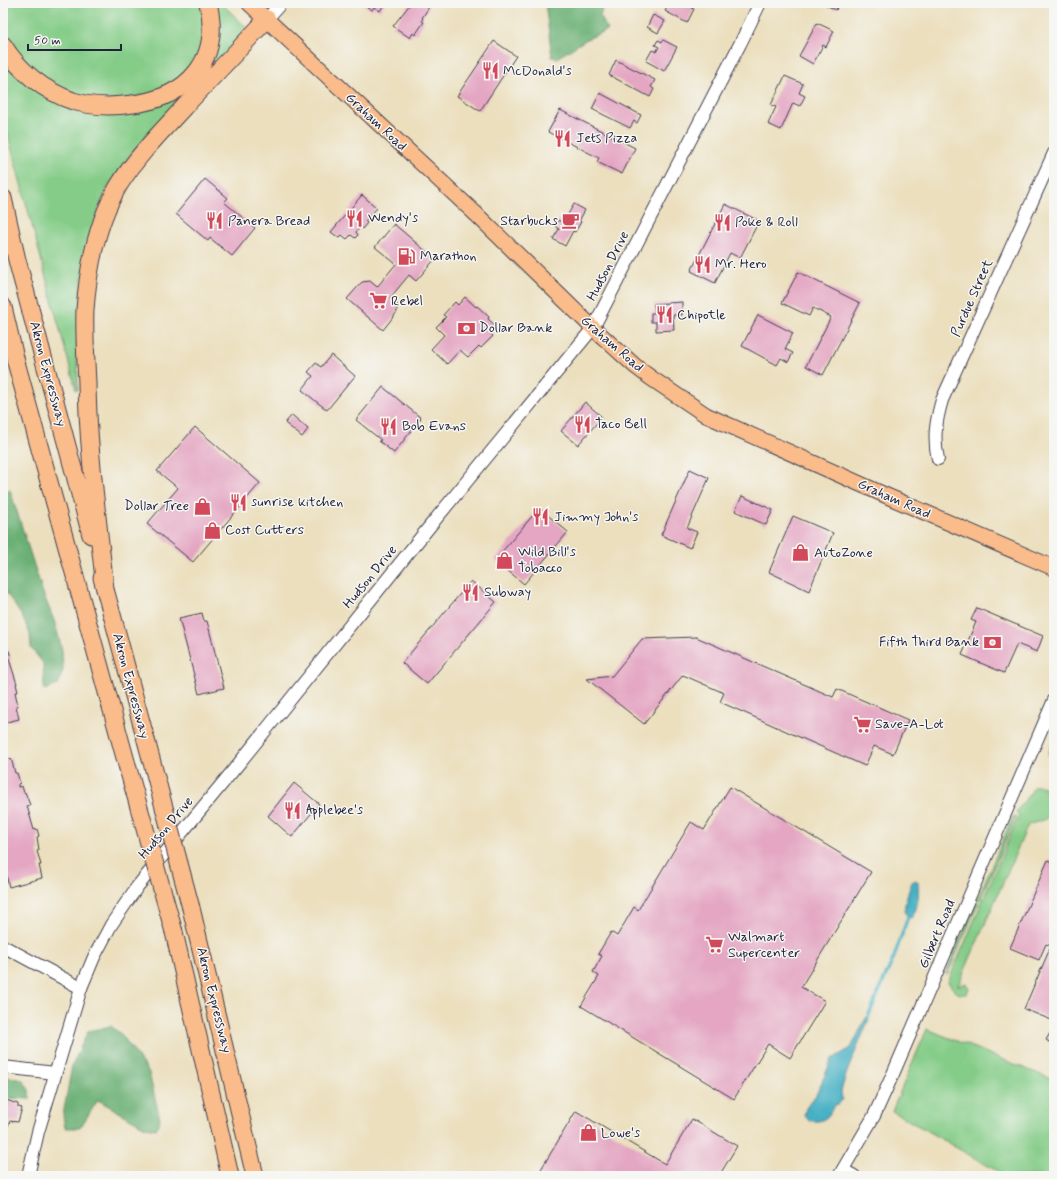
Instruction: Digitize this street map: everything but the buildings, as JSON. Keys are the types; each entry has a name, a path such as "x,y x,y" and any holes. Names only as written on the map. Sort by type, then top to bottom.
{"highway":[{"path":"3,45 16,64 26,73 53,92 73,101 102,107 139,104 176,91 193,76 198,69 211,40 212,22 208,3"},
{"path":"105,589 87,411 85,350 85,311 88,284 90,270 103,220 110,203 129,171 150,144 266,19"},
{"name":"Akron Expressway","path":"3,198 17,260 191,908 255,1176"},
{"name":"Akron Expressway","path":"3,307 16,362 174,932 230,1176"}],"main road":[{"name":"Graham Road","path":"249,3 359,107 477,215 592,328 635,366 706,415 887,496 1054,568"}],"street":[{"path":"266,19 281,3"},
{"name":"Hudson Drive","path":"28,1176 38,1132 81,988 110,925 129,897 236,768 430,526 592,328 760,3"},
{"name":"Purdue Street","path":"938,459 935,447 936,422 942,400 1054,154"},
{"name":"Gilbert Road","path":"841,1173 874,1116 893,1074 1054,700"},
{"path":"3,946 81,988"},
{"path":"3,1068 55,1073"},
{"path":"841,1173 854,1176"}],"green space":[{"path":"3,3 199,3 204,14 206,30 198,62 174,90 115,101 75,95 36,74 5,38 3,32"},
{"path":"221,3 246,27 241,36 129,156 109,185 99,207 82,280 77,357 78,390 76,390 3,117 3,59 103,114 192,85 215,5"},
{"path":"545,3 604,3 600,16 608,30 587,39 557,58 552,57"},
{"path":"10,490 43,593 55,623 62,650 63,670 58,685 44,690 43,663 31,648 30,634 22,616 3,588 3,492"},
{"path":"1054,739 1054,761 1048,754"},
{"path":"1034,786 1044,787 1050,795 1052,806 1046,819 1028,825 958,986 966,983 969,988 967,994 958,993 948,982 1019,815 1016,812"},
{"path":"1013,816 1016,817 947,975 947,970"},
{"path":"111,1026 122,1035 149,1073 160,1119 156,1129 145,1127 98,1100 80,1128 65,1128 63,1115 72,1066 88,1031"},
{"path":"927,1029 1054,1080 1054,1176 1006,1176 892,1111"},
{"path":"3,1076 23,1080 29,1090 30,1099 5,1098 3,1100"}],"water":[{"path":"916,880 918,882 918,901 916,910 911,918 907,916 905,907 912,882"},
{"path":"866,1018 869,1019 847,1072 841,1091 842,1099 839,1104 834,1105 827,1117 824,1119 818,1121 809,1120 804,1115 806,1108 816,1095 832,1059 851,1048"}],"waterway":[{"path":"867,1019 894,957 908,917"}],"place":[{"name":"McDonald's","path":"490,71"},
{"name":"Jets Pizza","path":"563,138"},
{"name":"Wendy's","path":"355,218"},
{"name":"Panera Bread","path":"215,221"},
{"name":"Starbucks","path":"571,221"},
{"name":"Poke & Roll","path":"722,222"},
{"name":"Marathon","path":"407,256"},
{"name":"Mr. Hero","path":"702,264"},
{"name":"Rebel","path":"378,301"},
{"name":"Chipotle","path":"664,315"},
{"name":"Dollar Bank","path":"466,328"},
{"name":"Taco Bell","path":"582,424"},
{"name":"Bob Evans","path":"389,426"},
{"name":"sunrise kitchen","path":"238,502"},
{"name":"Dollar Tree","path":"202,506"},
{"name":"Jimmy John's","path":"541,517"},
{"name":"Cost Cutters","path":"212,530"},
{"name":"AutoZone","path":"801,553"},
{"name":"Wild Bill's Tobacco","path":"505,560"},
{"name":"Subway","path":"471,592"},
{"name":"Fifth Third Bank","path":"992,642"},
{"name":"Save-A-Lot","path":"862,724"},
{"name":"Applebee's","path":"293,810"},
{"name":"Walmart Supercenter","path":"715,945"},
{"name":"Lowe's","path":"588,1133"}]}
